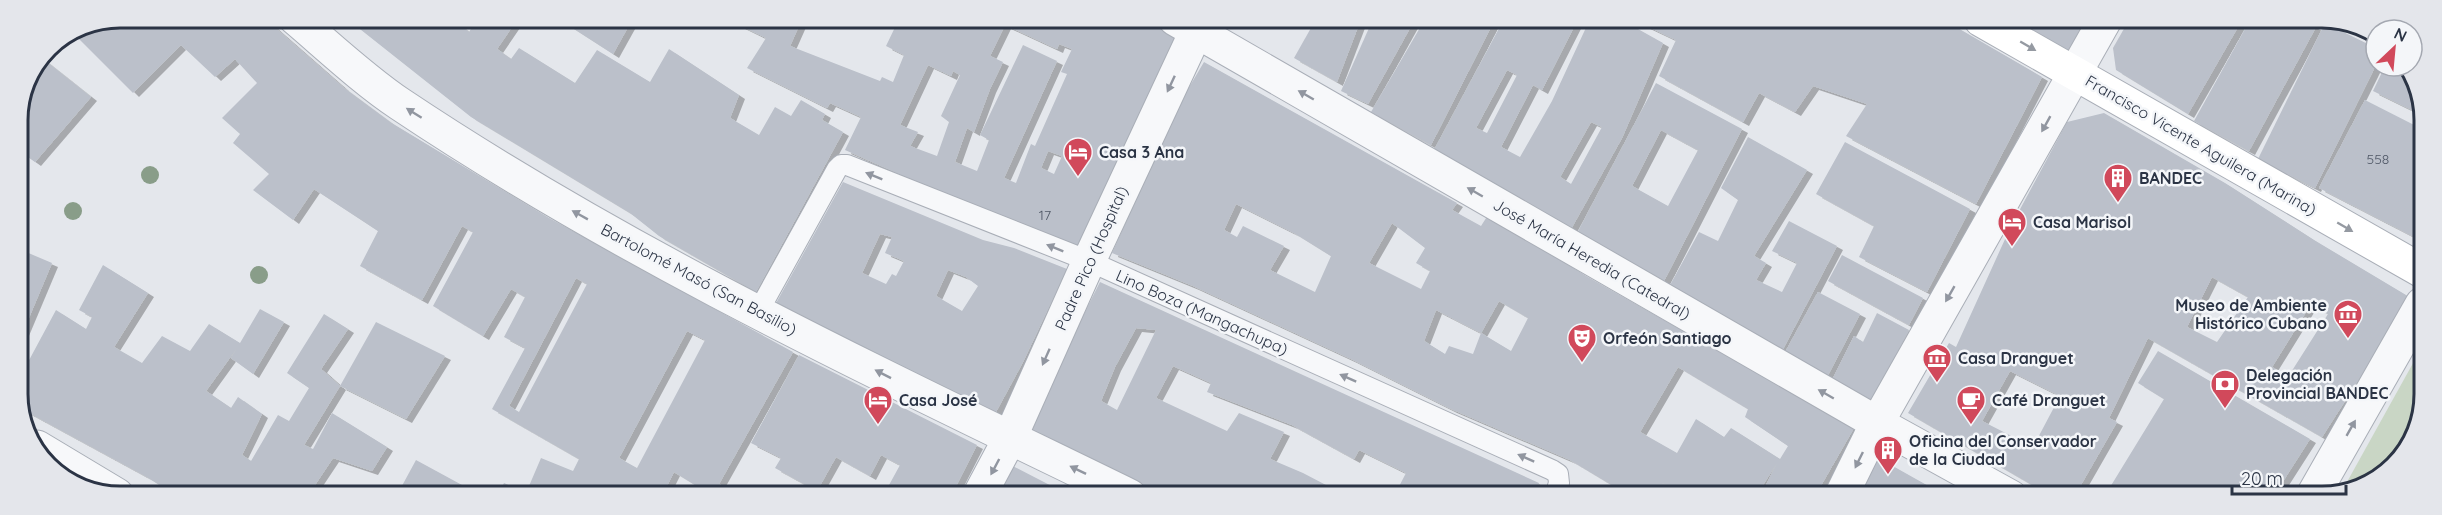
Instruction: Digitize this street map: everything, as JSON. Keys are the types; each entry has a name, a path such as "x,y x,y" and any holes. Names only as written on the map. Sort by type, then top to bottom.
{"main road":[{"name":"Francisco Vicente Aguilera (Marina)","path":"1995,28 2414,266"}],"street":[{"name":"Bartolomé Masó (San Basilio)","path":"307,28 398,103 568,209 758,312 1109,486"},
{"name":"Padre Pico (Hospital)","path":"984,486 1010,438 1189,28"},
{"name":"José María Heredia (Catedral)","path":"1200,28 1877,423 1993,486"},
{"path":"1845,486 1877,423 2100,28"},
{"path":"2318,486 2414,318"},
{"path":"52,456 99,484"}],"lane":[{"name":"Lino Boza (Mangachupa)","path":"758,312 841,165 847,165 1089,261 1552,470 1558,474 1558,486"}],"green space":[{"path":"2414,361 2414,395 2407,430 2398,446 2378,468 2346,483"}],"building":[{"path":"120,28 275,28 344,88 390,122 549,218 793,352 719,484 723,486 697,486 674,472 667,486 529,486 541,458 573,471 579,459 492,409 525,348 504,337 525,297 511,289 483,336 433,306 473,232 462,226 422,300 360,266 378,231 314,189 293,220 253,190 269,174 233,143 240,134 222,118 257,83 235,59 215,77 181,45 133,93 79,39 102,30","holes":["576,278 587,284 519,412 509,406","687,331 705,340 637,468 619,458"]},
{"path":"359,28 464,28 469,32 472,28 511,28 497,49 511,59 519,48 575,83 597,50 650,82 669,49 739,95 730,118 759,135 775,107 791,116 801,100 825,114 822,120 843,132 756,292 659,236 630,213 471,117"},
{"path":"573,28 627,28 613,54"},
{"path":"745,28 798,28 790,46 880,81 882,77 893,82 904,55 886,46 895,28 1004,28 990,56 1003,62 974,132 967,128 955,162 977,171 989,140 980,135 1023,45 1057,61 1004,178 1016,183 1031,144 1035,146 1067,74 1061,72 1072,49 1059,44 1057,49 1012,28 1169,28 1177,32 1078,246 956,199 845,150 861,117 830,103 827,108 747,68 766,38","holes":["928,65 951,76 953,71 960,75 941,116 949,122 937,156 910,146 918,132 900,125","1048,151 1062,156 1054,174 1041,168"]},
{"path":"1311,28 1358,28 1337,82 1294,58"},
{"path":"1369,28 1410,28 1368,104 1341,91"},
{"path":"1420,28 1490,28 1431,145 1371,112"},
{"path":"1499,28 1573,28 1542,90 1533,85 1501,147 1520,157 1552,101 1586,28 1636,28 1663,43 1622,138 1571,229 1433,152","holes":["1507,70 1517,75 1487,133 1476,128","1591,122 1602,127 1571,184 1560,177"]},
{"path":"1651,28 1958,28 2042,77 1976,204 1846,136 1867,104 1813,86 1795,112 1759,93 1743,122 1659,76 1676,40"},
{"path":"2030,28 2080,28 2069,51"},
{"path":"2124,28 2237,28 2188,114 2116,70 2113,48"},
{"path":"2246,28 2315,28 2249,151 2194,121"},
{"path":"2323,28 2339,30 2364,42 2364,78 2370,78 2315,188 2258,159"},
{"path":"1204,62 1457,203 1452,210 1481,226 1488,215 1586,276 1854,428 1821,486 1766,486 1777,463 1762,486 1669,486 1660,482 1667,486 1613,486 1570,460 1451,409 1351,359 1193,286 1112,253 1178,106","holes":["1236,204 1294,233 1331,256 1315,292 1270,270 1284,246 1243,226 1237,237 1224,230","1392,223 1425,248 1416,263 1430,271 1421,289 1369,263","1499,301 1528,318 1511,351 1481,333","1436,310 1481,333 1473,354 1449,346 1445,354 1424,341","1678,367 1748,409 1745,417 1788,446 1780,459 1731,428 1724,437 1696,419 1677,453 1640,432"]},
{"path":"48,63 91,97 35,162 29,158 30,102 35,85"},
{"path":"2379,78 2403,78 2409,91 2413,111 2373,91"},
{"path":"1656,83 1742,129 1663,283 1575,237","holes":["1661,130 1698,150 1668,206 1632,186"]},
{"path":"2365,100 2414,125 2414,237 2319,188"},
{"path":"2104,113 2225,183 2411,298 2322,437 2148,338 2109,418 2117,422 2080,486 2034,486 1908,413 1949,343 1956,347 2011,226 2067,122","holes":["2212,277 2248,297 2217,342 2187,327","2311,304 2328,314 2288,377 2272,367","2010,371 2060,396 2033,447 1982,421"]},
{"path":"1748,137 1807,170 1754,256 1766,263 1756,280 1782,292 1797,263 1772,251 1789,221 1837,246 1781,353 1669,287 1699,232 1718,241 1738,200 1721,188"},
{"path":"1845,142 1970,209 1927,292 1859,257 1874,226 1816,194"},
{"path":"843,182 983,240 1014,248 1067,269 1023,362 990,423 775,305","holes":["880,234 892,237 885,253 904,261 896,276 892,274 886,284 862,273","948,270 966,277 978,286 962,311 936,296"]},
{"path":"29,253 52,263 28,319"},
{"path":"1842,255 1923,298 1909,325 1828,281"},
{"path":"103,265 148,293 114,347 142,363 162,336 190,351 209,324 240,343 260,309 284,322 253,374 231,358 237,348 206,391 231,408 238,397 262,414 242,455 251,461 278,415 289,421 309,388 287,373 324,314 348,329 321,369 340,386 304,445 313,449 332,413 387,447 372,471 333,458 314,486 223,486 224,484 223,486 161,486 30,414 28,362 56,310 86,329 92,317 79,310"},
{"path":"1100,282 1539,483 1538,486 1399,486 1406,473 1359,450 1354,459 1292,425 1207,392 1211,383 1173,366 1156,398 1227,431 1239,413 1284,432 1270,459 1328,486 1142,486 1024,433","holes":["1136,328 1156,330 1117,410 1101,401 1115,367"]},
{"path":"1818,292 1860,314 1826,379 1783,356"},
{"path":"1877,313 1909,330 1871,403 1831,382 1854,336 1863,342"},
{"path":"376,322 445,356 406,419 340,386"},
{"name":"Delegación Provincial BANDEC","path":"2158,351 2310,439 2280,486 2111,486 2164,399 2138,383"},
{"path":"799,355 977,445 956,486 888,486 900,465 881,455 870,476 836,457 820,486 808,486 775,468 781,458 751,443"},
{"path":"1875,456 1928,486 1859,486"},
{"path":"416,460 463,486 402,486"},
{"path":"1007,463 1052,486 997,486"}],"place":[{"name":"Casa 3 Ana","path":"1078,178"},
{"name":"BANDEC","path":"2118,204"},
{"name":"Casa Marisol","path":"2012,248"},
{"name":"Museo de Ambiente Histórico Cubano","path":"2348,340"},
{"name":"Orfeón Santiago","path":"1582,364"},
{"name":"Casa Dranguet","path":"1937,384"},
{"name":"Delegación Provincial BANDEC","path":"2225,410"},
{"name":"Casa José","path":"878,426"},
{"name":"Café Dranguet","path":"1971,426"},
{"name":"Oficina del Conservador de la Ciudad","path":"1888,476"}]}
